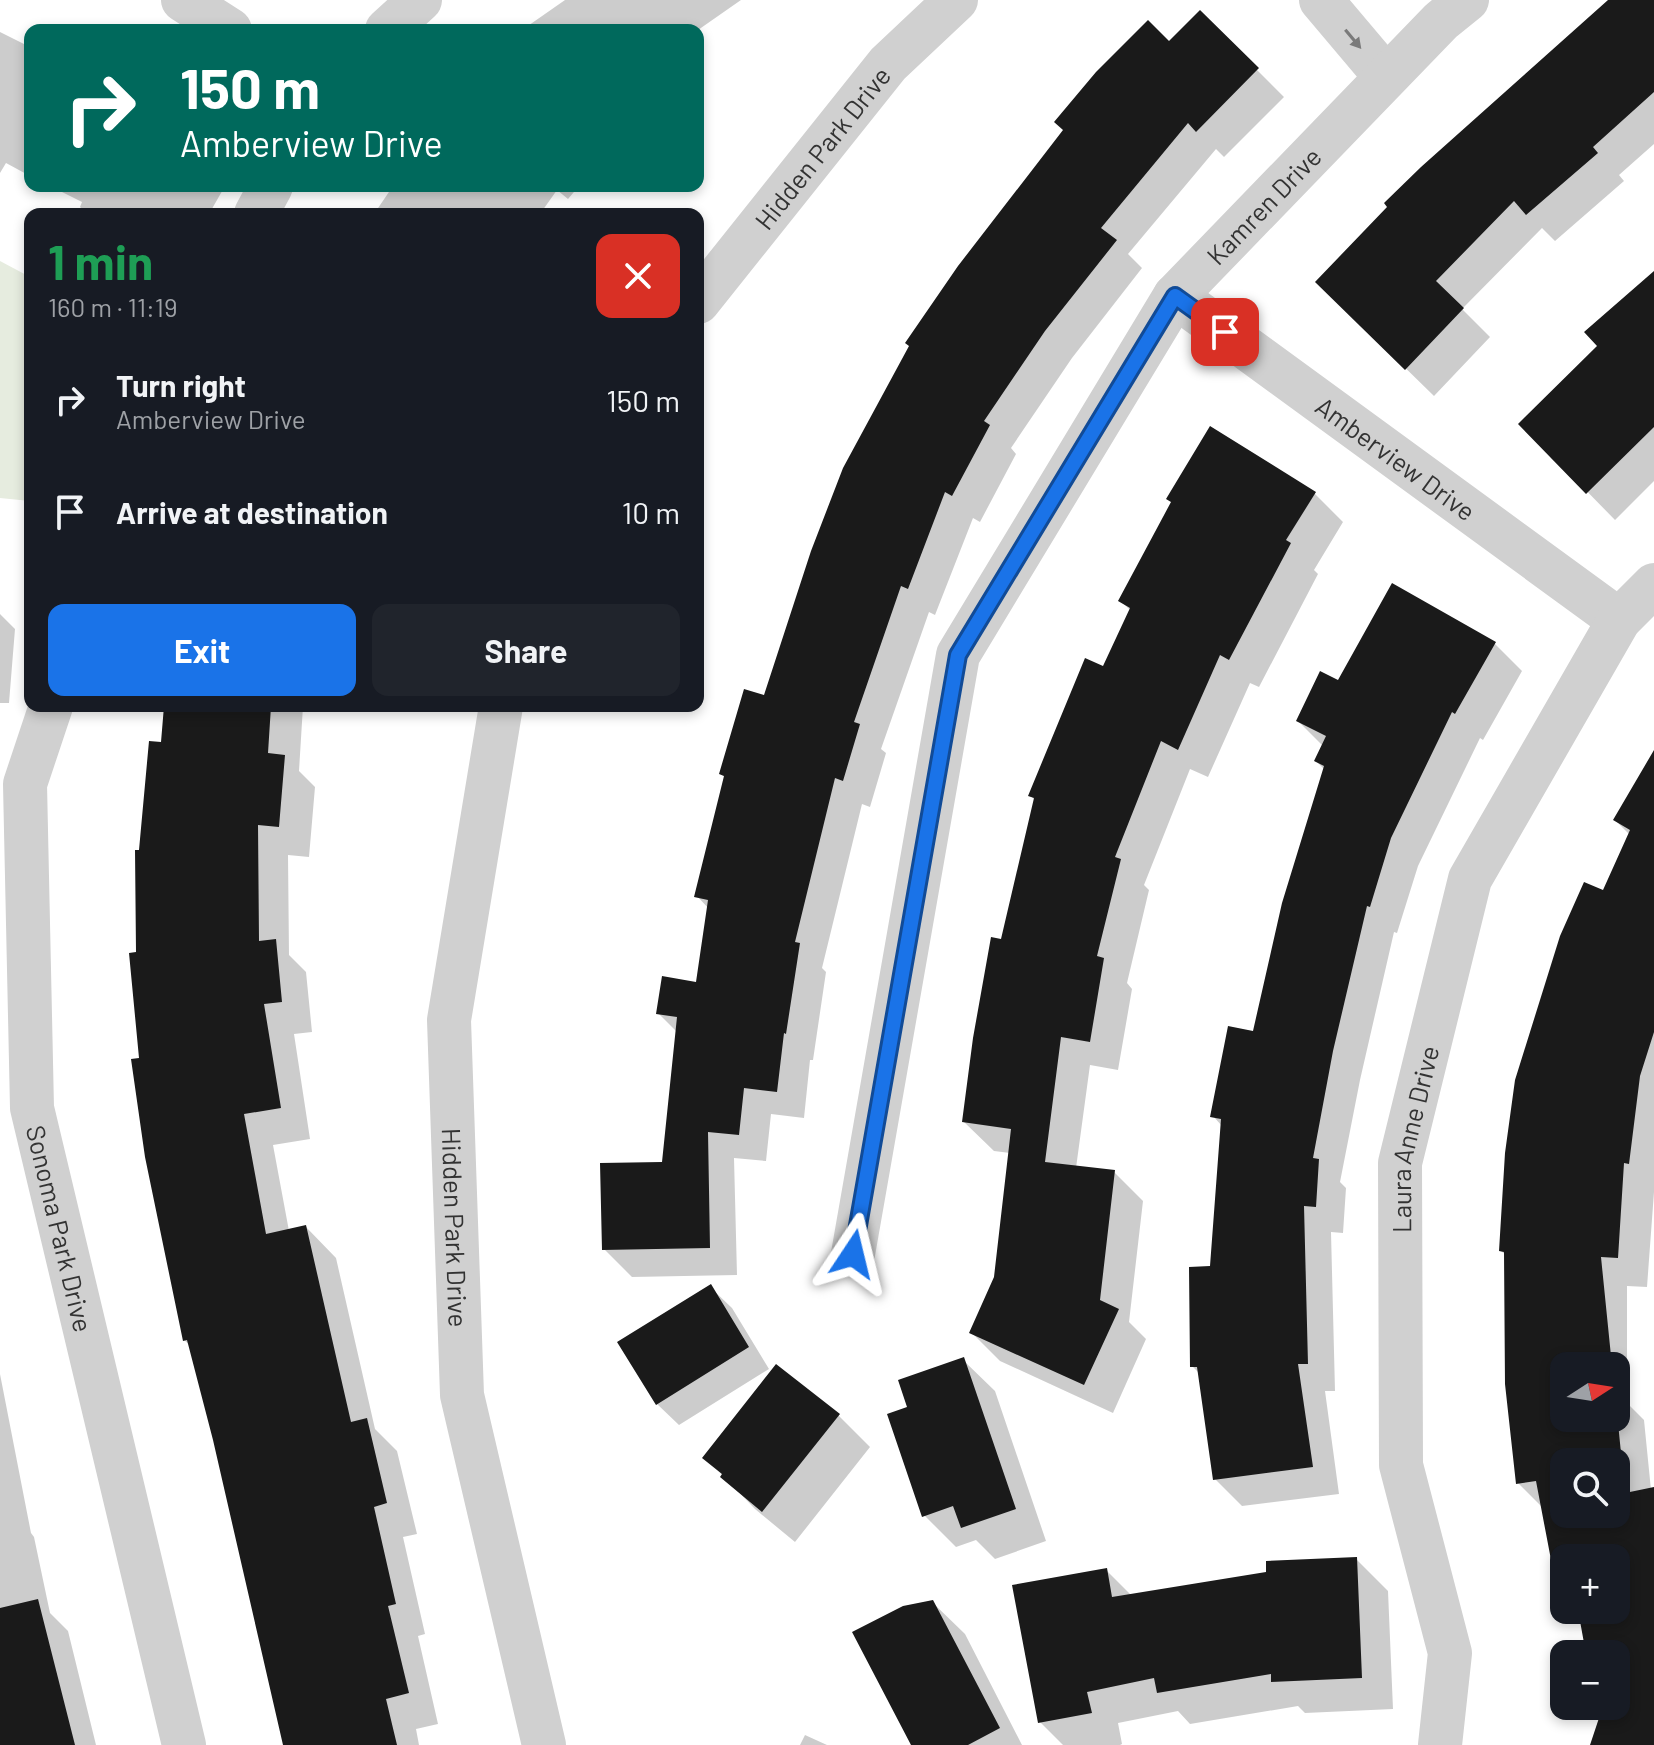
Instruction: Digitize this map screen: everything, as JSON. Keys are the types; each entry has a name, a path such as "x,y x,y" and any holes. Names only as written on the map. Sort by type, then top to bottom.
{"street":[{"path":"183,0 221,24"},
{"path":"394,24 420,0"},
{"name":"Hidden Park Drive","path":"704,294 888,64 956,0"},
{"path":"1321,0 1386,77"},
{"name":"Kamren Drive","path":"853,1254 958,655 1175,296 1386,77 1443,7"},
{"name":"Amberview Drive","path":"1175,296 1619,620"},
{"name":"Laura Anne Drive","path":"1440,1745 1450,1653 1401,1465 1400,1163 1470,879 1619,620 1654,585"},
{"name":"Sonoma Park Drive","path":"48,712 12,782 32,1108 184,1745"},
{"name":"Hidden Park Drive","path":"500,712 449,1020 462,1395 544,1745"}],"shaded area":[{"path":"0,261 24,274 24,500 0,498"}],"building":[{"path":"1608,0 1654,0 1654,92 1593,147 1598,153 1526,215 1514,201 1436,281 1464,308 1405,370 1315,282 1387,207 1384,203 1421,167"},
{"path":"1200,10 1259,68 1196,132 1188,123 1101,228 1117,240 1045,331 984,421 990,425 952,496 945,492 908,589 901,586 854,722 860,724 843,781 835,778 795,942 800,943 777,1092 744,1088 739,1135 708,1132 710,1248 602,1250 600,1163 662,1162 677,1017 656,1014 662,976 696,982 708,900 694,897 724,776 719,774 744,689 764,695 811,551 843,468 909,346 905,343 958,266 1063,130 1054,122 1096,72 1148,20 1169,41"},
{"path":"1654,271 1654,427 1586,494 1518,424 1597,346 1584,332"},
{"path":"1210,426 1316,492 1286,540 1291,543 1229,660 1220,655 1178,750 1161,741 1115,857 1121,859 1097,956 1104,958 1090,1042 1061,1037 1045,1162 1115,1170 1100,1300 1119,1309 1084,1385 969,1333 994,1277 1011,1129 962,1122 973,1038 991,937 1001,939 1034,798 1028,796 1085,658 1103,666 1130,608 1118,601 1171,502 1166,499"},
{"path":"1392,583 1496,642 1455,714 1452,712 1391,838 1370,907 1367,906 1333,1051 1313,1158 1319,1159 1316,1207 1304,1206 1308,1364 1298,1364 1313,1467 1213,1480 1197,1367 1190,1367 1189,1267 1210,1266 1221,1119 1210,1117 1228,1026 1253,1031 1282,903 1324,766 1314,761 1326,736 1296,721 1320,671 1338,680"},
{"path":"164,712 271,712 268,753 285,755 279,827 258,825 259,941 276,939 282,1002 264,1004 281,1108 244,1114 266,1234 306,1225 351,1422 367,1418 387,1503 374,1507 396,1604 388,1606 409,1693 386,1699 397,1745 283,1745 213,1440 187,1340 183,1341 145,1157 131,1059 139,1058 129,953 136,952 135,850 139,850 149,741 161,742"},
{"path":"1654,750 1654,1032 1640,1076 1629,1164 1624,1163 1618,1258 1601,1257 1611,1352 1550,1352 1550,1432 1619,1432 1620,1448 1550,1448 1550,1528 1630,1528 1630,1492 1654,1487 1654,1745 1590,1745 1598,1720 1630,1720 1630,1640 1583,1640 1581,1624 1630,1624 1630,1544 1550,1544 1550,1554 1536,1481 1516,1484 1505,1384 1504,1252 1499,1251 1505,1153 1515,1080 1560,936 1584,882 1603,890 1630,830 1613,820"},
{"path":"711,1284 749,1347 656,1405 617,1342"},
{"path":"964,1357 1016,1509 961,1528 953,1506 922,1517 887,1414 907,1407 898,1380"},
{"path":"776,1364 840,1414 762,1512 702,1458"},
{"path":"1357,1557 1362,1678 1271,1682 1271,1674 1157,1693 1154,1678 1087,1692 1092,1713 1038,1723 1012,1585 1107,1568 1112,1597 1266,1572 1266,1561"},
{"path":"38,1599 75,1745 0,1745 0,1608"},
{"path":"933,1600 1000,1728 968,1745 911,1745 852,1632 903,1606"}],"route":[{"path":"853,1254 958,655 1175,296 1225,332"}]}
